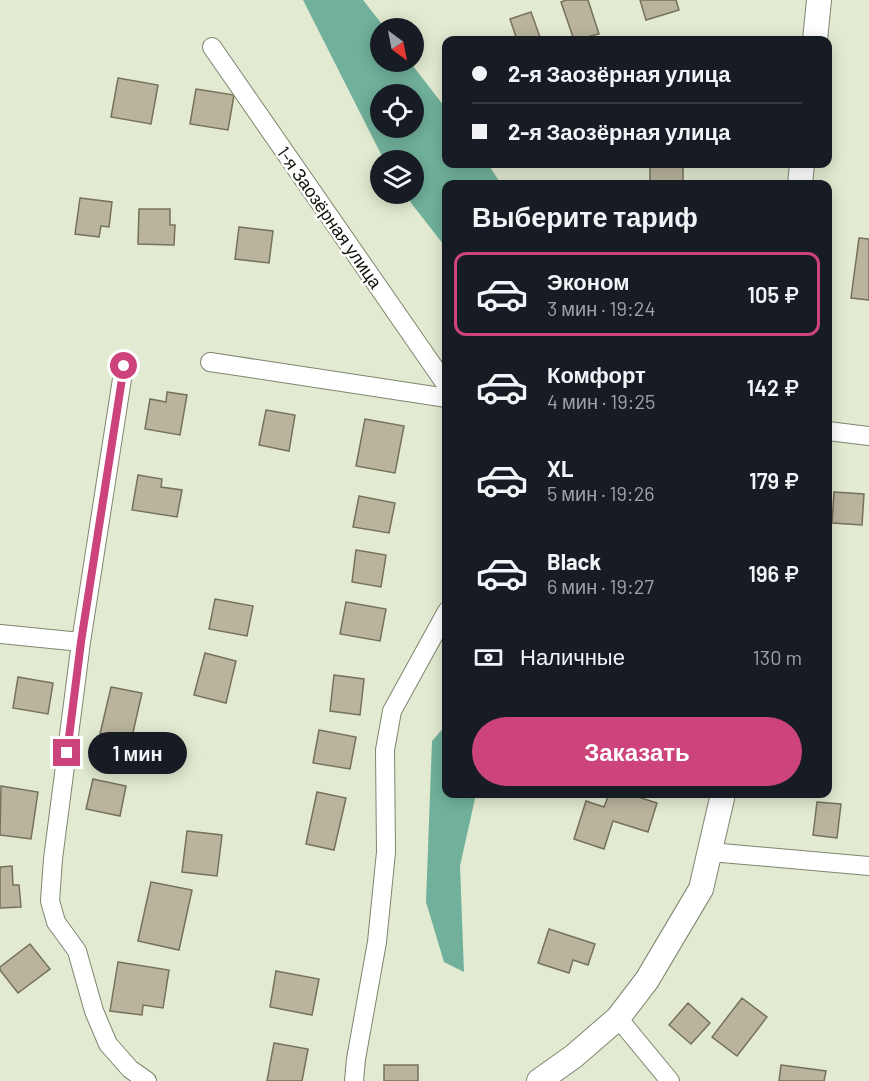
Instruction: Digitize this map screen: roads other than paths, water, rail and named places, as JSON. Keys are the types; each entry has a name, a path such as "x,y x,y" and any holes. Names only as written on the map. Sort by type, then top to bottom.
{"street":[{"path":"815,36 819,0"},
{"name":"1-я Заозёрная улица","path":"212,47 442,379"},
{"path":"210,362 442,397"},
{"path":"124,366 81,642 53,859 50,901 56,922 77,951 94,1011 108,1044 130,1069 147,1081"},
{"path":"832,431 869,436"},
{"path":"354,1081 377,942 386,852 385,750 392,711 442,620"},
{"path":"0,634 81,642"},
{"path":"539,1081 574,1056 618,1018 647,980 701,889 722,798"},
{"path":"710,852 869,866"},
{"path":"618,1018 670,1081"}],"water":[{"path":"303,0 363,0 377,18 370,18 370,72 418,72 442,104 442,168 491,168 498,180 442,180 442,243 412,204 424,204 424,150 379,150 373,138 424,138 424,84 370,84 370,132"},
{"path":"442,730 442,798 475,798 460,866 464,972 444,962 426,902 432,741"}]}
